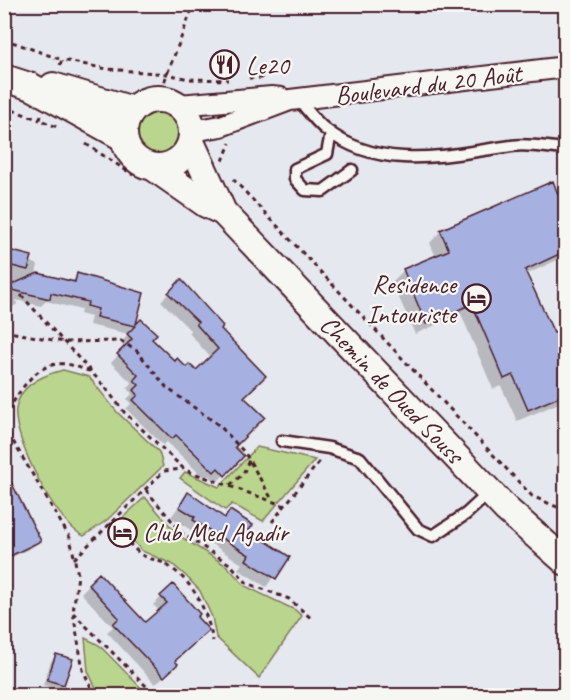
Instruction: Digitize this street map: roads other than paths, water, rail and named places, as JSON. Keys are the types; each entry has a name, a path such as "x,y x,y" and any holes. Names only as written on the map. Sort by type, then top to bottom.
{"street":[{"name":"Boulevard du 20 Août","path":"169,102 287,98 566,67"},
{"path":"4,78 44,90 133,110"},
{"path":"44,90 124,138 144,172 181,159 192,136 191,121 169,102 140,103 125,123 124,138"},
{"name":"Boulevard du 20 Août","path":"192,136 287,98"},
{"name":"Chemin de Oued Souss","path":"192,136 223,212"},
{"name":"Chemin de Oued Souss","path":"144,172 223,212 533,536 566,562"}],"lane":[{"path":"287,98 324,129 351,145 381,156 417,159 512,146 566,148"},
{"path":"331,133 327,154 295,169 295,179 304,190 323,190 352,170"},
{"path":"282,441 329,448 360,458 418,529 433,536 466,514 490,492"}],"place":[{"name":"Le20","path":"225,65"},
{"name":"Residence Intouriste","path":"477,299"},
{"name":"Club Med Agadir","path":"122,532"}]}
